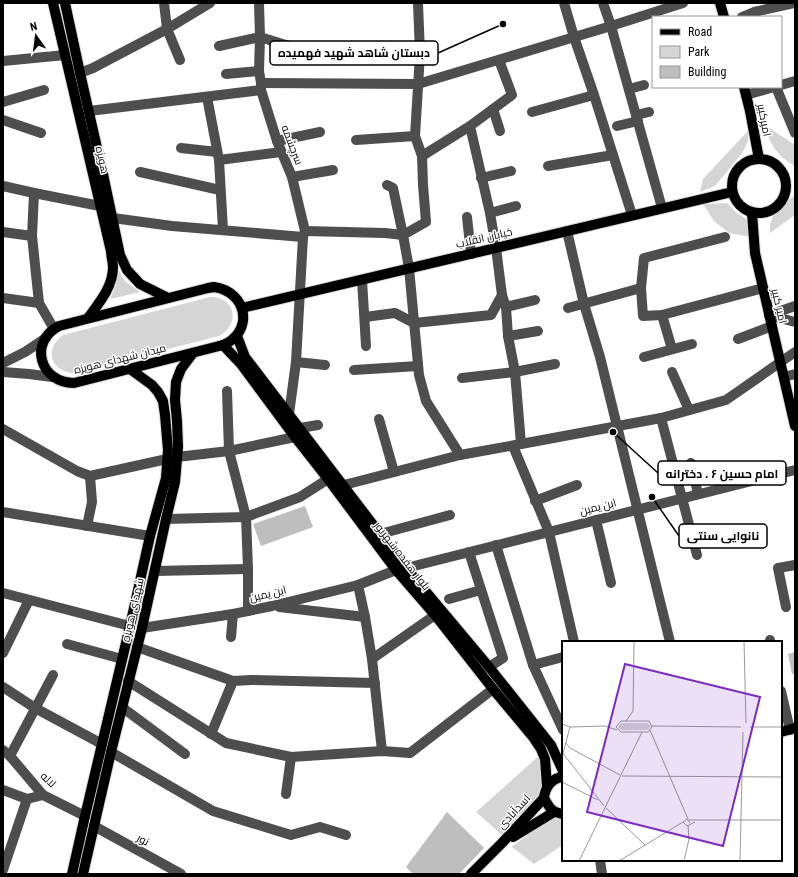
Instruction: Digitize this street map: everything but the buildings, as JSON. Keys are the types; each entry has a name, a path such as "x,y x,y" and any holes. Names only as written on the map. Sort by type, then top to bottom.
{"main road":[{"name":"هویزه","path":"53,3 113,268 110,282 104,297 88,318"},
{"name":"هویزه","path":"65,3 120,255 127,270 140,284 168,298"},
{"path":"720,3 724,16"},
{"name":"امیرکبیر","path":"745,91 759,159"},
{"path":"759,159 771,161 791,178 783,201 775,210 764,214 752,213 743,209 736,201 732,192 732,182 735,173 741,166 749,161 759,159"},
{"name":"خیابان انقلاب","path":"242,308 732,192"},
{"name":"امیر کبیر","path":"752,213 755,253 795,426"},
{"path":"52,376 44,367 41,356 43,343 46,338 59,326 208,288 220,288 226,290 240,302 243,320 237,336"},
{"name":"میدان شهدای هویزه","path":"52,376 62,382 74,384 223,345 237,336"},
{"name":"بلوار هفده شهریور","path":"237,336 245,357 344,485 380,534 401,569 489,667 551,745 562,769"},
{"name":"بلوار هفده شهریور","path":"223,345 241,364 295,438 401,569 493,689 533,737 541,749 545,759 547,786 544,798"},
{"name":"شهدای هویزه","path":"83,874 128,681 142,628 175,482 177,457 177,422 175,400 176,382 181,369 193,353"},
{"name":"شهدای هویزه","path":"72,874 150,536 166,478 168,450 163,400 152,385 130,369"},
{"path":"547,786 555,779 562,777"},
{"path":"544,798 548,807 559,813"},
{"name":"اسدآبادی","path":"471,874 544,798"},
{"name":"اسدآبادی","path":"502,843 559,813"}],"street":[{"path":"164,3 167,29 180,60"},
{"path":"80,73 93,68 167,29 210,3"},
{"name":"سرچشمه","path":"259,3 260,37 258,71 261,87 276,141 292,177 304,234 296,362 289,414"},
{"path":"113,218 172,226 304,234 385,233 403,235 426,222 422,156 415,136 420,54 418,3"},
{"path":"564,3 632,215"},
{"path":"603,3 611,26 662,208"},
{"path":"89,111 207,97 261,87 418,84 683,3"},
{"path":"744,16 754,12 794,3"},
{"path":"219,46 260,37 315,54 420,54"},
{"path":"3,61 65,55"},
{"path":"422,156 470,126 512,95 499,60"},
{"path":"226,74 258,71"},
{"path":"782,85 795,81"},
{"path":"629,89 644,85"},
{"path":"745,91 768,88"},
{"path":"775,88 795,133"},
{"path":"3,102 44,90"},
{"path":"532,112 594,96"},
{"path":"207,97 218,156 223,230"},
{"path":"493,109 500,131"},
{"path":"617,126 650,112"},
{"path":"3,120 41,133"},
{"path":"470,126 490,212 502,295 506,307 508,336 514,372 517,445 535,501 549,532 574,641"},
{"path":"276,141 320,132"},
{"path":"356,140 415,136"},
{"path":"181,148 218,156 281,152"},
{"path":"548,166 613,155"},
{"path":"292,177 333,170"},
{"path":"481,178 511,171"},
{"path":"140,172 220,190"},
{"path":"387,185 393,188 409,268 419,375 426,401 460,455"},
{"path":"3,186 100,206"},
{"path":"34,193 32,236 40,303 54,329"},
{"path":"490,212 516,206"},
{"path":"467,217 471,254"},
{"path":"567,231 584,304 600,357 670,641"},
{"path":"3,232 32,236"},
{"path":"725,237 644,258 641,288 643,316 662,315 763,288"},
{"path":"362,280 366,346"},
{"path":"568,308 641,288"},
{"path":"365,317 395,313 414,323 491,315 502,295"},
{"path":"3,298 40,303"},
{"path":"506,307 535,300"},
{"path":"769,315 795,306"},
{"path":"662,315 672,349"},
{"path":"769,315 795,322"},
{"path":"738,339 772,326"},
{"path":"508,336 538,331"},
{"path":"3,363 25,352 46,338"},
{"path":"644,357 692,344"},
{"path":"344,485 460,455 661,418 726,400 795,352"},
{"path":"296,362 325,365"},
{"path":"462,378 514,372 555,364"},
{"path":"354,370 418,366"},
{"path":"3,372 52,376"},
{"path":"672,372 688,410"},
{"path":"784,378 795,374"},
{"path":"227,391 229,451 246,517 248,611"},
{"path":"661,418 697,555"},
{"path":"379,419 394,472"},
{"path":"300,428 318,425"},
{"path":"3,429 77,471 90,476 167,459"},
{"path":"177,457 229,451 295,438"},
{"path":"690,463 698,494"},
{"name":"ابن یمین","path":"142,628 233,614 272,606 358,585 401,569 795,470"},
{"path":"87,526 92,502 90,476"},
{"path":"166,519 246,517 300,497 328,479"},
{"path":"535,501 577,485"},
{"path":"3,512 150,536"},
{"path":"380,534 450,515"},
{"path":"596,520 611,582"},
{"path":"496,545 533,665 562,728"},
{"path":"469,552 503,658 489,667"},
{"path":"786,607 778,568 795,565"},
{"path":"155,571 248,569"},
{"path":"358,585 372,659 382,751"},
{"path":"449,599 481,590"},
{"path":"3,593 130,626"},
{"path":"3,653 29,600"},
{"path":"272,606 365,617"},
{"path":"231,637 233,614"},
{"path":"372,659 435,615"},
{"path":"67,644 122,659"},
{"path":"137,647 233,681 251,680 375,683"},
{"path":"533,665 562,657"},
{"path":"7,753 35,708 53,675"},
{"path":"128,681 226,743 291,757 382,751 410,752 493,689"},
{"path":"211,734 233,681"},
{"path":"3,687 35,708 102,744"},
{"path":"782,696 789,730"},
{"path":"122,708 185,754"},
{"path":"111,752 213,811 292,835 320,827 346,835"},
{"name":"لاله","path":"7,753 43,795 85,816"},
{"path":"286,794 291,757"},
{"path":"3,790 27,799 43,795"},
{"path":"3,870 27,799"},
{"name":"نور","path":"94,826 181,874"},
{"path":"600,861 602,874"}],"green space":[{"path":"762,123 795,145 795,166 788,162 774,148"},
{"path":"748,131 748,141 743,152 715,186 700,192 703,179"},
{"path":"795,195 795,215 770,233 771,221 777,211"},
{"path":"727,203 737,213 749,221 750,237 729,233 714,221 703,204"},
{"path":"118,269 125,281 140,292 110,299 116,285"},
{"path":"210,297 225,301 232,311 233,318 231,324 226,331 219,336 73,373 59,368 52,358 53,347 63,335"},
{"path":"541,754 544,788 532,804 503,836 476,812"},
{"path":"551,816 562,820 562,846 534,864 512,847"}],"place":[{"name":"دبستان شاهد شهید فهمیده","path":"503,24"},
{"name":"امام حسین ۶ . دخترانه","path":"613,432"},
{"name":"نانوایی سنتی","path":"652,497"}]}
